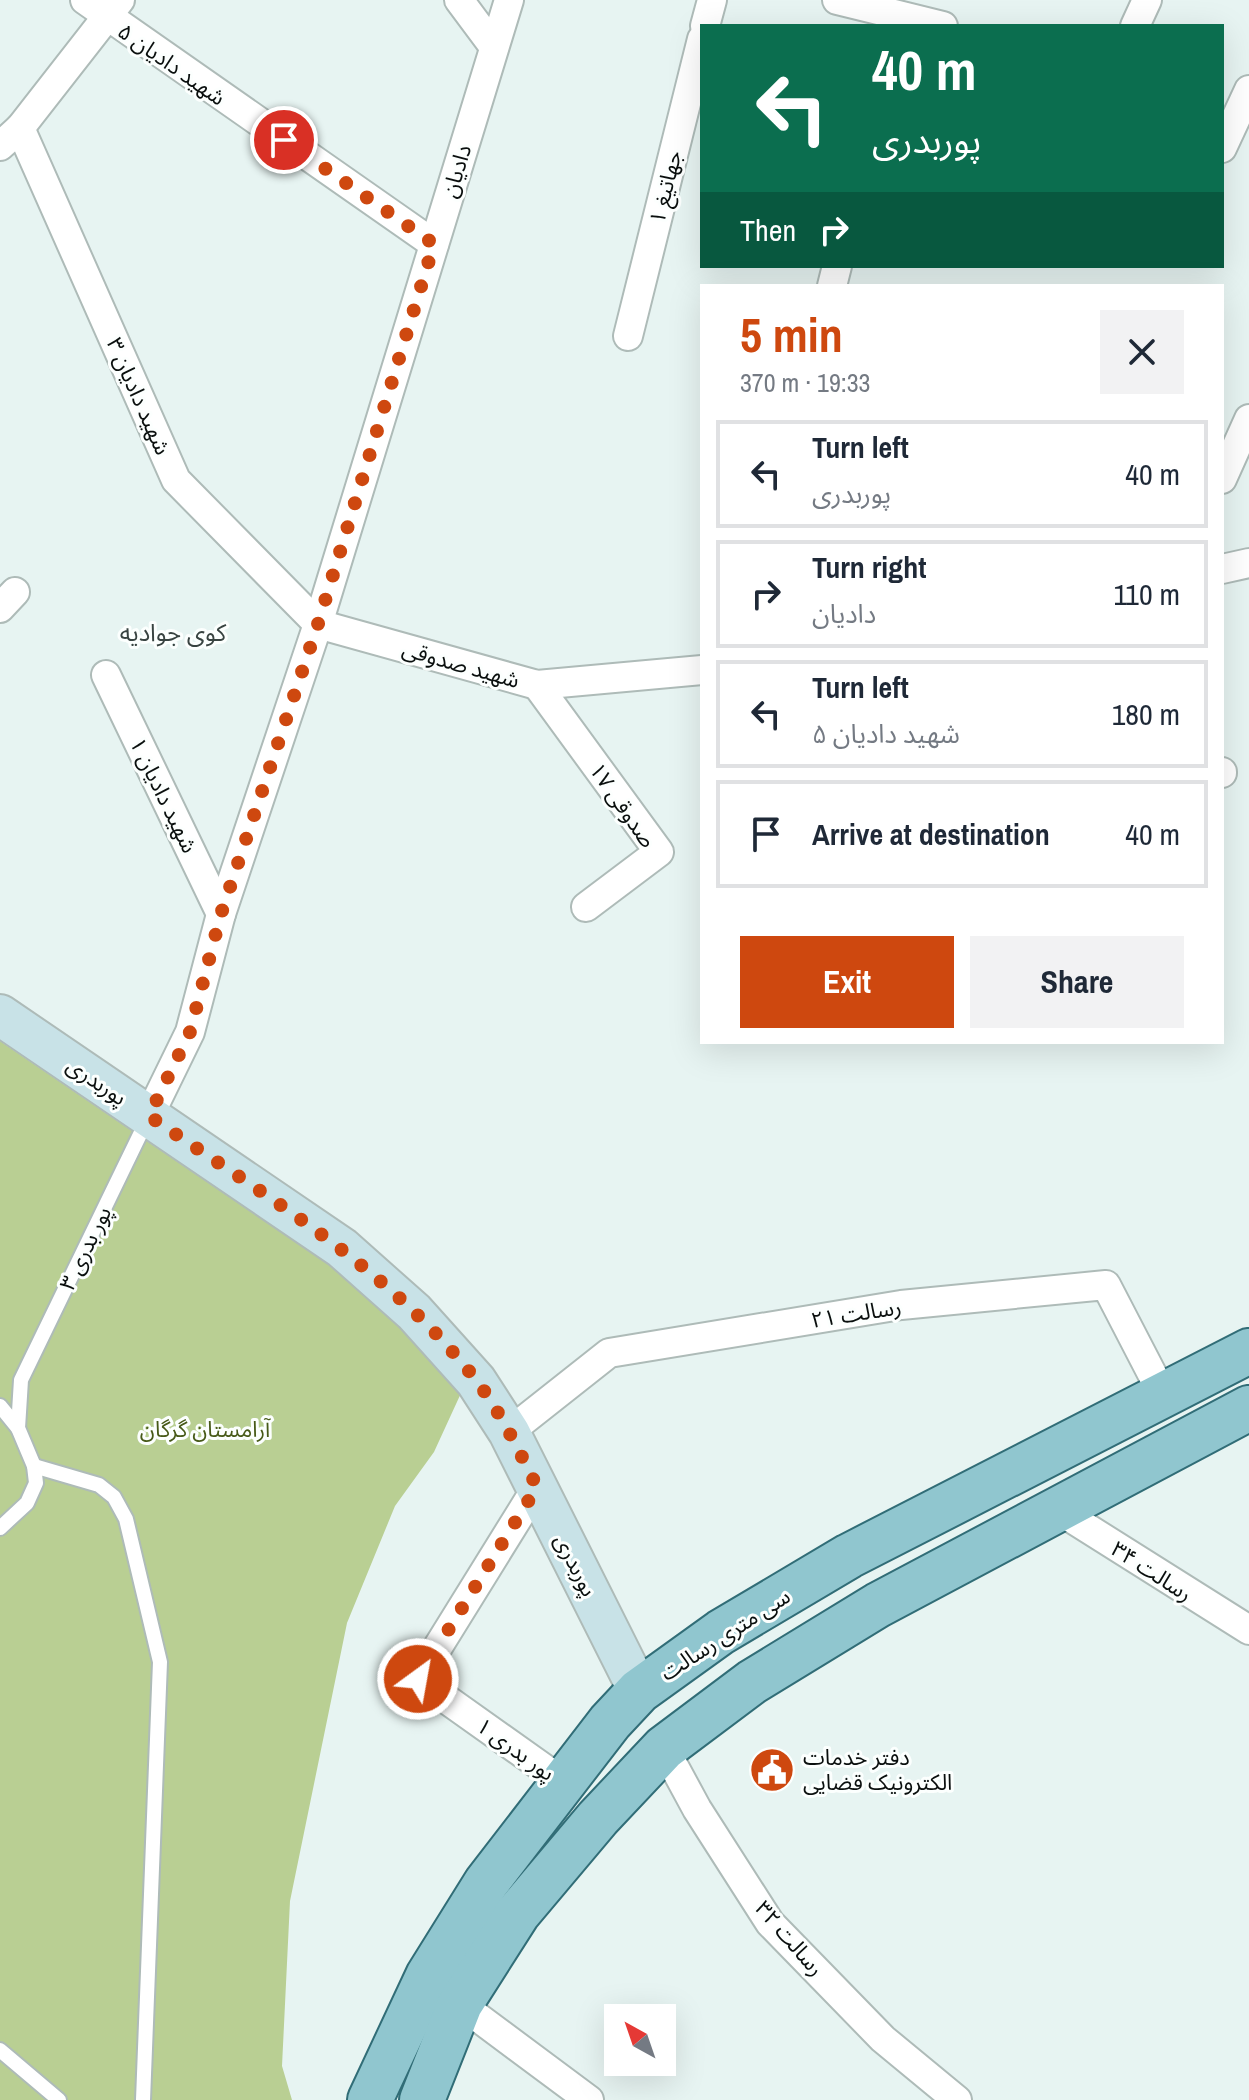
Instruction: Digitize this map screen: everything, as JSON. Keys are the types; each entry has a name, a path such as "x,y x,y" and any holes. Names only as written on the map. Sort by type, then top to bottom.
{"main road":[{"name":"پوربدری","path":"0,1015 342,1248 435,1335 476,1381 509,1432 639,1691"},
{"name":"سی متری رسالت","path":"370,2100 428,1976 486,1883 610,1722 639,1691 721,1632 849,1556 1249,1351"},
{"path":"422,2100 460,2004 518,1913 598,1818 664,1748 752,1682 878,1605 1249,1408"},
{"path":"849,1556 878,1605"}],"street":[{"name":"۵ شهید دادیان","path":"85,0 114,10 434,244"},
{"path":"459,0 494,47"},
{"name":"دادیان","path":"149,1116 190,1032 221,914 318,624 509,0"},
{"path":"706,24 712,0"},
{"path":"837,0 936,24"},
{"path":"1136,24 1147,0"},
{"path":"10,137 114,10"},
{"name":"جهاتیغ ۱","path":"628,336 700,47"},
{"path":"1224,144 1249,90"},
{"name":"۳ شهید دادیان","path":"10,137 176,480 318,624"},
{"path":"1224,475 1249,419"},
{"path":"1224,569 1249,563"},
{"name":"شهید صدوقی","path":"318,624 537,685 700,670"},
{"name":"۱ شهید دادیان","path":"106,675 221,914"},
{"name":"۱۷ صدوقی","path":"537,685 659,852 586,907"},
{"name":"۲۱ رسالت","path":"509,1432 609,1353 901,1305 1106,1285 1164,1397"},
{"name":"پور بدری ۱","path":"537,1487 418,1679 563,1782"},
{"name":"رسالت ۳۴","path":"1057,1509 1249,1630"},
{"name":"۳۲ رسالت","path":"664,1748 697,1809 770,1923 883,2039 954,2099"},
{"path":"460,2004 589,2100"}],"lane":[{"name":"پور بدری ۳","path":"18,1428 21,1380 149,1116"},
{"path":"0,1406 18,1428 34,1466 36,1483 27,1503 0,1528"},
{"path":"34,1466 99,1485 114,1497 126,1519 160,1662 143,2100"},
{"path":"0,2050 59,2100"}],"green space":[{"name":"آرامستان گرگان","path":"0,1041 344,1275 415,1330 462,1391 434,1452 395,1506 347,1623 290,1901 282,2066 292,2100 0,2100"}],"place":[{"name":"دفتر خدمات الکترونیک قضایی","path":"772,1770"}],"district":[{"name":"کوی جوادیه","path":"173,632"}],"route":[{"path":"284,140 434,244 318,624 221,914 190,1032 149,1116 342,1248 414,1312 476,1381 509,1432 537,1487 418,1679"}]}
